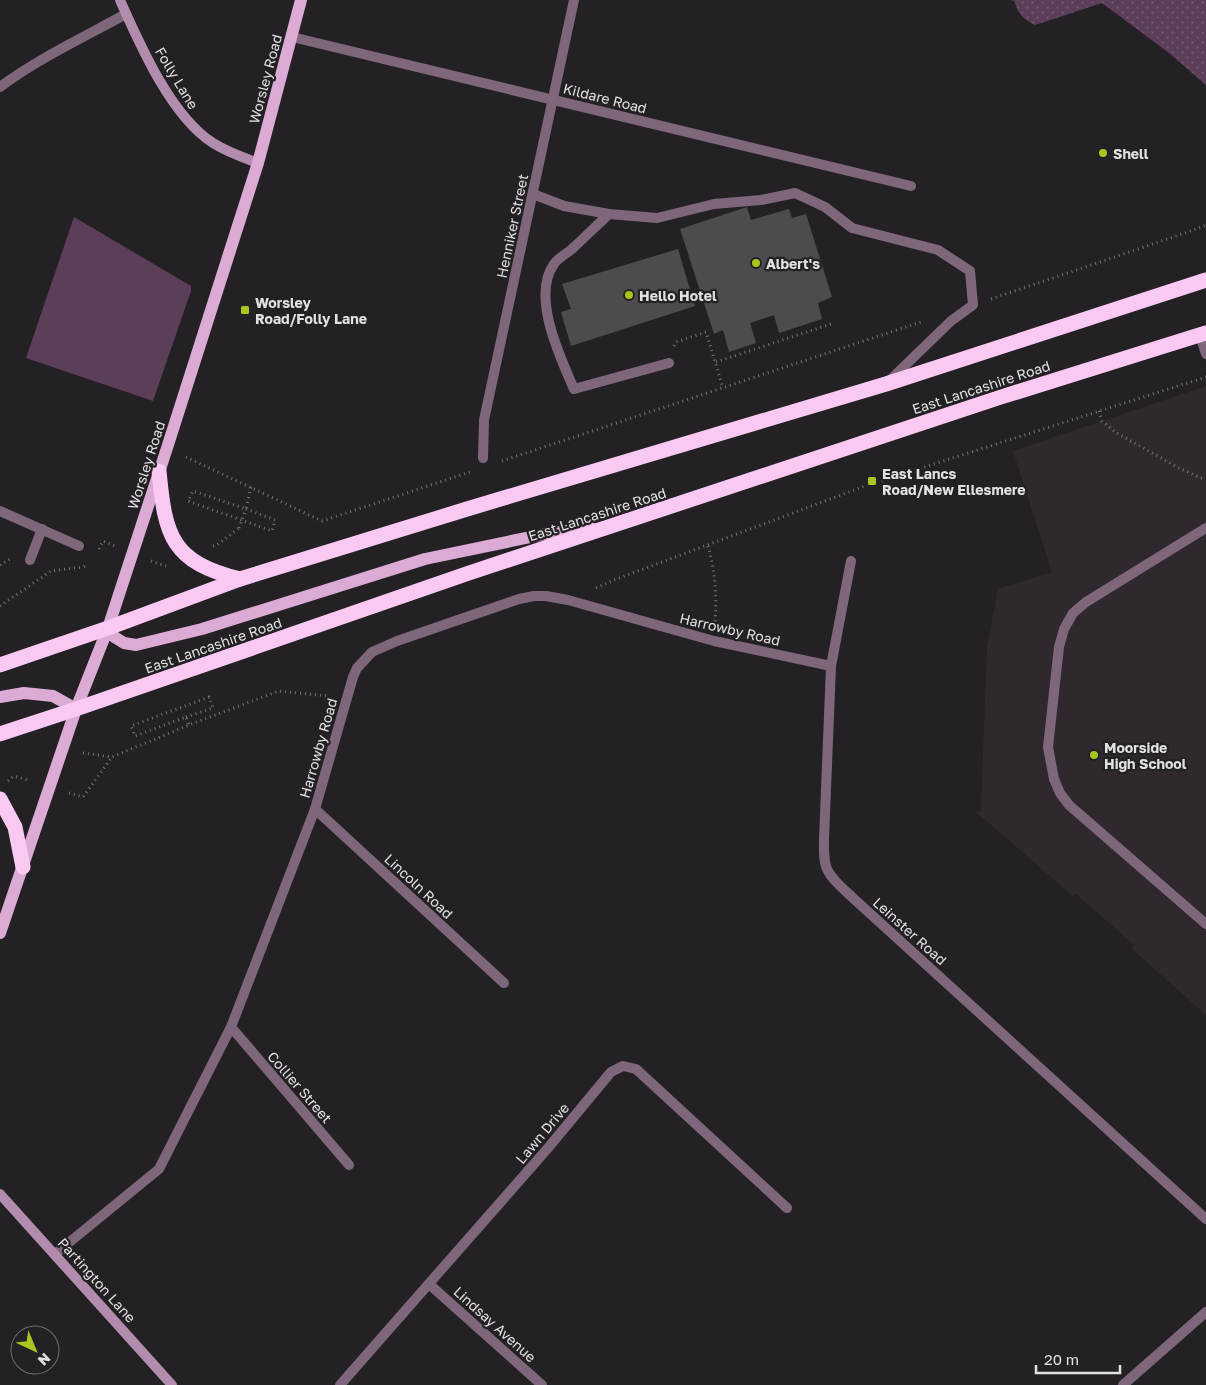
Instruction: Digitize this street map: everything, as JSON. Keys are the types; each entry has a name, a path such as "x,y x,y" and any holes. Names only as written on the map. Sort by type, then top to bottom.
{"highway":[{"path":"0,665 108,628 240,579 886,384 1206,280"},
{"name":"East Lancashire Road","path":"0,734 469,573 1001,397 1203,334"},
{"path":"160,471 165,515 173,540 178,547 188,557 207,569 240,579"},
{"path":"0,799 15,827 23,867"}],"main road":[{"name":"Folly Lane","path":"120,0 148,59 184,117 198,132 212,142 236,156 258,163"},
{"name":"Worsley Road","path":"0,933 76,709 108,628 168,448 258,163 301,0"},
{"path":"108,628 109,632 124,643 136,645 202,629 426,559 545,534 616,525"},
{"path":"0,697 24,693 54,696 76,709"},
{"name":"Partington Lane","path":"0,1194 172,1385"}],"street":[{"name":"Henniker Street","path":"483,458 484,420 574,0"},
{"path":"0,87 58,50 126,14"},
{"name":"Kildare Road","path":"292,37 911,186"},
{"path":"533,194 564,206 608,214 657,218 714,204 761,200 796,194 825,207 852,228 938,250 970,271 973,304 950,321 886,384"},
{"path":"608,214 554,263 549,274 545,292 548,318 557,349 574,389 669,363"},
{"path":"1203,334 1206,354"},
{"path":"0,511 79,546"},
{"path":"1206,528 1101,592 1073,613 1064,629 1059,647 1048,747 1054,779 1060,793 1069,805 1206,924"},
{"path":"30,560 42,529"},
{"name":"Leinster Road","path":"851,561 831,666 824,839 824,858 828,871 835,880 1206,1220"},
{"name":"Harrowby Road","path":"55,1254 159,1169 231,1027 315,809 353,677 357,668 372,652 383,646 519,599 546,596 568,600 714,641 831,666"},
{"name":"Lincoln Road","path":"315,809 504,983"},
{"name":"Collier Street","path":"231,1027 349,1165"},
{"name":"Lawn Drive","path":"340,1385 548,1148 611,1072 623,1066 636,1069 787,1208"},
{"name":"Lindsay Avenue","path":"429,1284 542,1385"},
{"path":"1123,1385 1206,1312"}],"path":[{"path":"973,304 1185,234 1206,225"},
{"path":"494,464 927,320"},
{"path":"716,362 834,323"},
{"path":"669,363 676,342 706,332 724,388"},
{"path":"568,600 614,580 865,486 1206,376"},
{"path":"1099,411 1102,421 1115,432 1177,467 1206,479"},
{"path":"168,448 322,521 476,470"},
{"path":"211,546 217,545 239,528 251,487"},
{"path":"193,490 246,509 275,520 272,531 188,501 193,490"},
{"path":"708,546 714,564 716,598 714,641"},
{"path":"0,606 51,571 83,567 88,564"},
{"path":"62,751 112,757 279,691 346,698"},
{"path":"209,697 213,708 186,718 135,736 131,726 209,697"},
{"path":"186,718 189,725"},
{"path":"76,795 83,797 112,757"}],"shaded area":[{"path":"1010,0 1206,0 1206,85 1169,53 1102,3 1035,25 1021,16 1014,1"},
{"path":"74,217 191,286 191,291 153,401 26,358"},
{"name":"Moorside High School","path":"1206,386 1206,1015 1132,949 1134,945 1076,894 1073,896 976,812 981,811 987,646 998,589 1052,572 1013,451"}],"building":[{"name":"Albert's","path":"747,207 751,220 789,209 792,218 806,214 832,297 818,303 822,319 779,333 774,315 750,323 756,343 729,352 723,330 714,334 680,229"},
{"name":"Hello Hotel","path":"678,249 695,306 571,346 561,312 571,309 562,284"}],"place":[{"name":"Shell","path":"1103,153"},
{"name":"Albert's","path":"756,263"},
{"name":"Hello Hotel","path":"629,295"},
{"name":"Worsley Road/Folly Lane","path":"245,310"},
{"name":"East Lancs Road/New Ellesmere","path":"872,481"},
{"name":"Moorside High School","path":"1094,755"}]}
